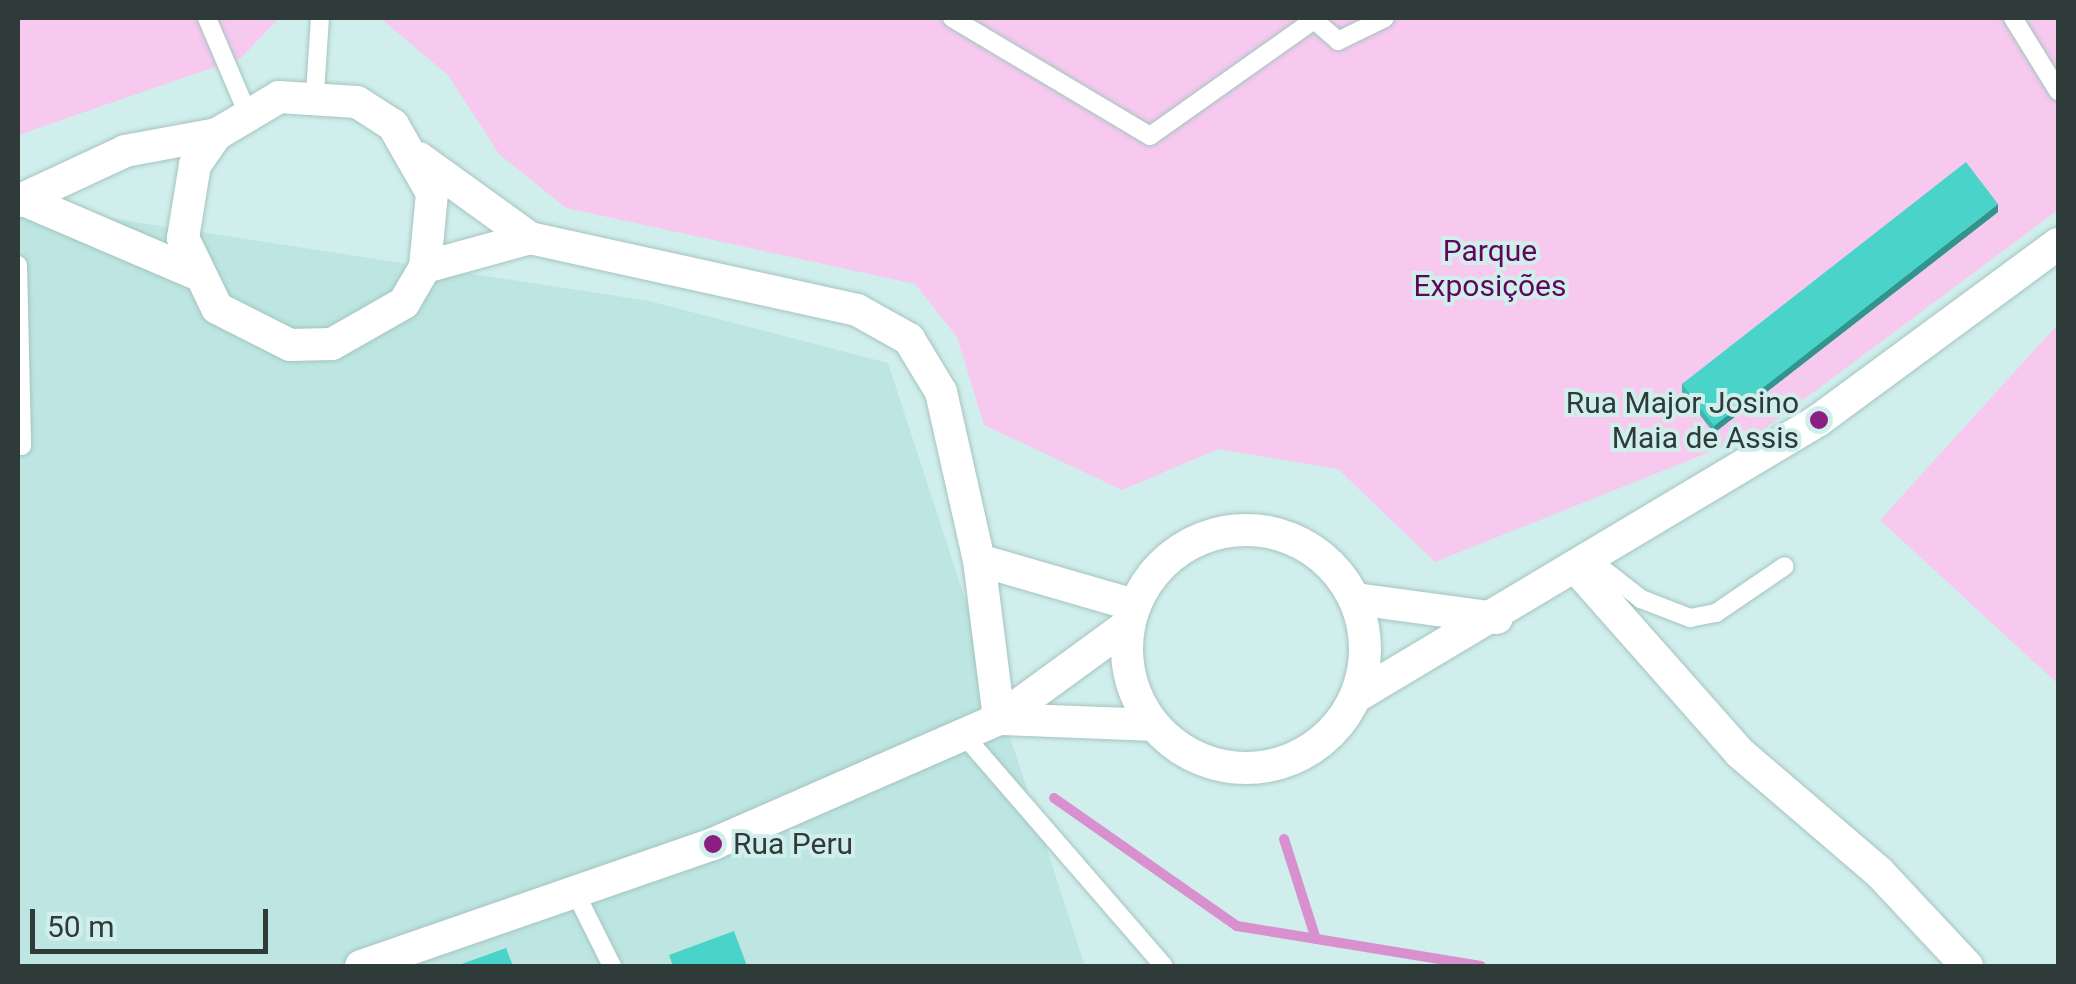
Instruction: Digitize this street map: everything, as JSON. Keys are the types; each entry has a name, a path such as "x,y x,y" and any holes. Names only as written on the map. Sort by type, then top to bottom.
{"street":[{"path":"194,273 184,200 216,134 246,110 315,94 356,102 419,158 530,238 857,310 909,339 940,392 979,560 999,719"},
{"path":"21,200 125,151 216,134"},
{"path":"21,200 194,273 240,325 290,346 371,330 404,303 425,267 434,230 419,158"},
{"path":"425,267 530,238"},
{"path":"1131,615 1130,678 1153,726 1184,752 1222,767 1263,768 1313,747 1357,696 1587,566 1819,420 2058,244"},
{"path":"361,966 713,844 999,719 1131,615 1159,566 1184,548 1242,528 1289,536 1328,560 1356,598 1366,647 1357,696"},
{"path":"979,560 1131,615"},
{"path":"1587,566 1740,754 1879,872 1966,966"},
{"path":"1356,598 1497,618"},
{"path":"999,719 1153,726"}],"lane":[{"path":"206,18 246,110"},
{"path":"315,94 320,18"},
{"path":"952,18 1150,136 1313,19 1338,42 1385,18"},
{"path":"2013,18 2058,91"},
{"path":"18,265 22,446"},
{"path":"1587,566 1641,599 1690,618 1716,613 1785,566"},
{"path":"962,733 1164,966"},
{"path":"576,892 612,966"}],"shaded area":[{"path":"18,204 649,301 888,363 1085,966 18,966"}],"green space":[{"path":"18,18 279,18 241,58 18,135"},
{"name":"Parque Exposições","path":"380,18 2058,18 2058,210 1760,432 1435,562 1338,469 1218,449 1122,490 984,425 957,337 915,284 566,208 499,154 448,75"},
{"path":"2058,324 2058,684 1880,520"}],"building":[{"path":"1966,162 1998,204 1714,426 1682,384"},
{"path":"734,931 747,966 673,966 669,955"},
{"path":"506,948 513,966 456,966"}],"waterway":[{"path":"1054,798 1237,926 1481,966"},
{"path":"1284,839 1316,939"}],"place":[{"name":"Rua Major Josino Maia de Assis","path":"1819,420"},
{"name":"Rua Peru","path":"713,844"}]}
